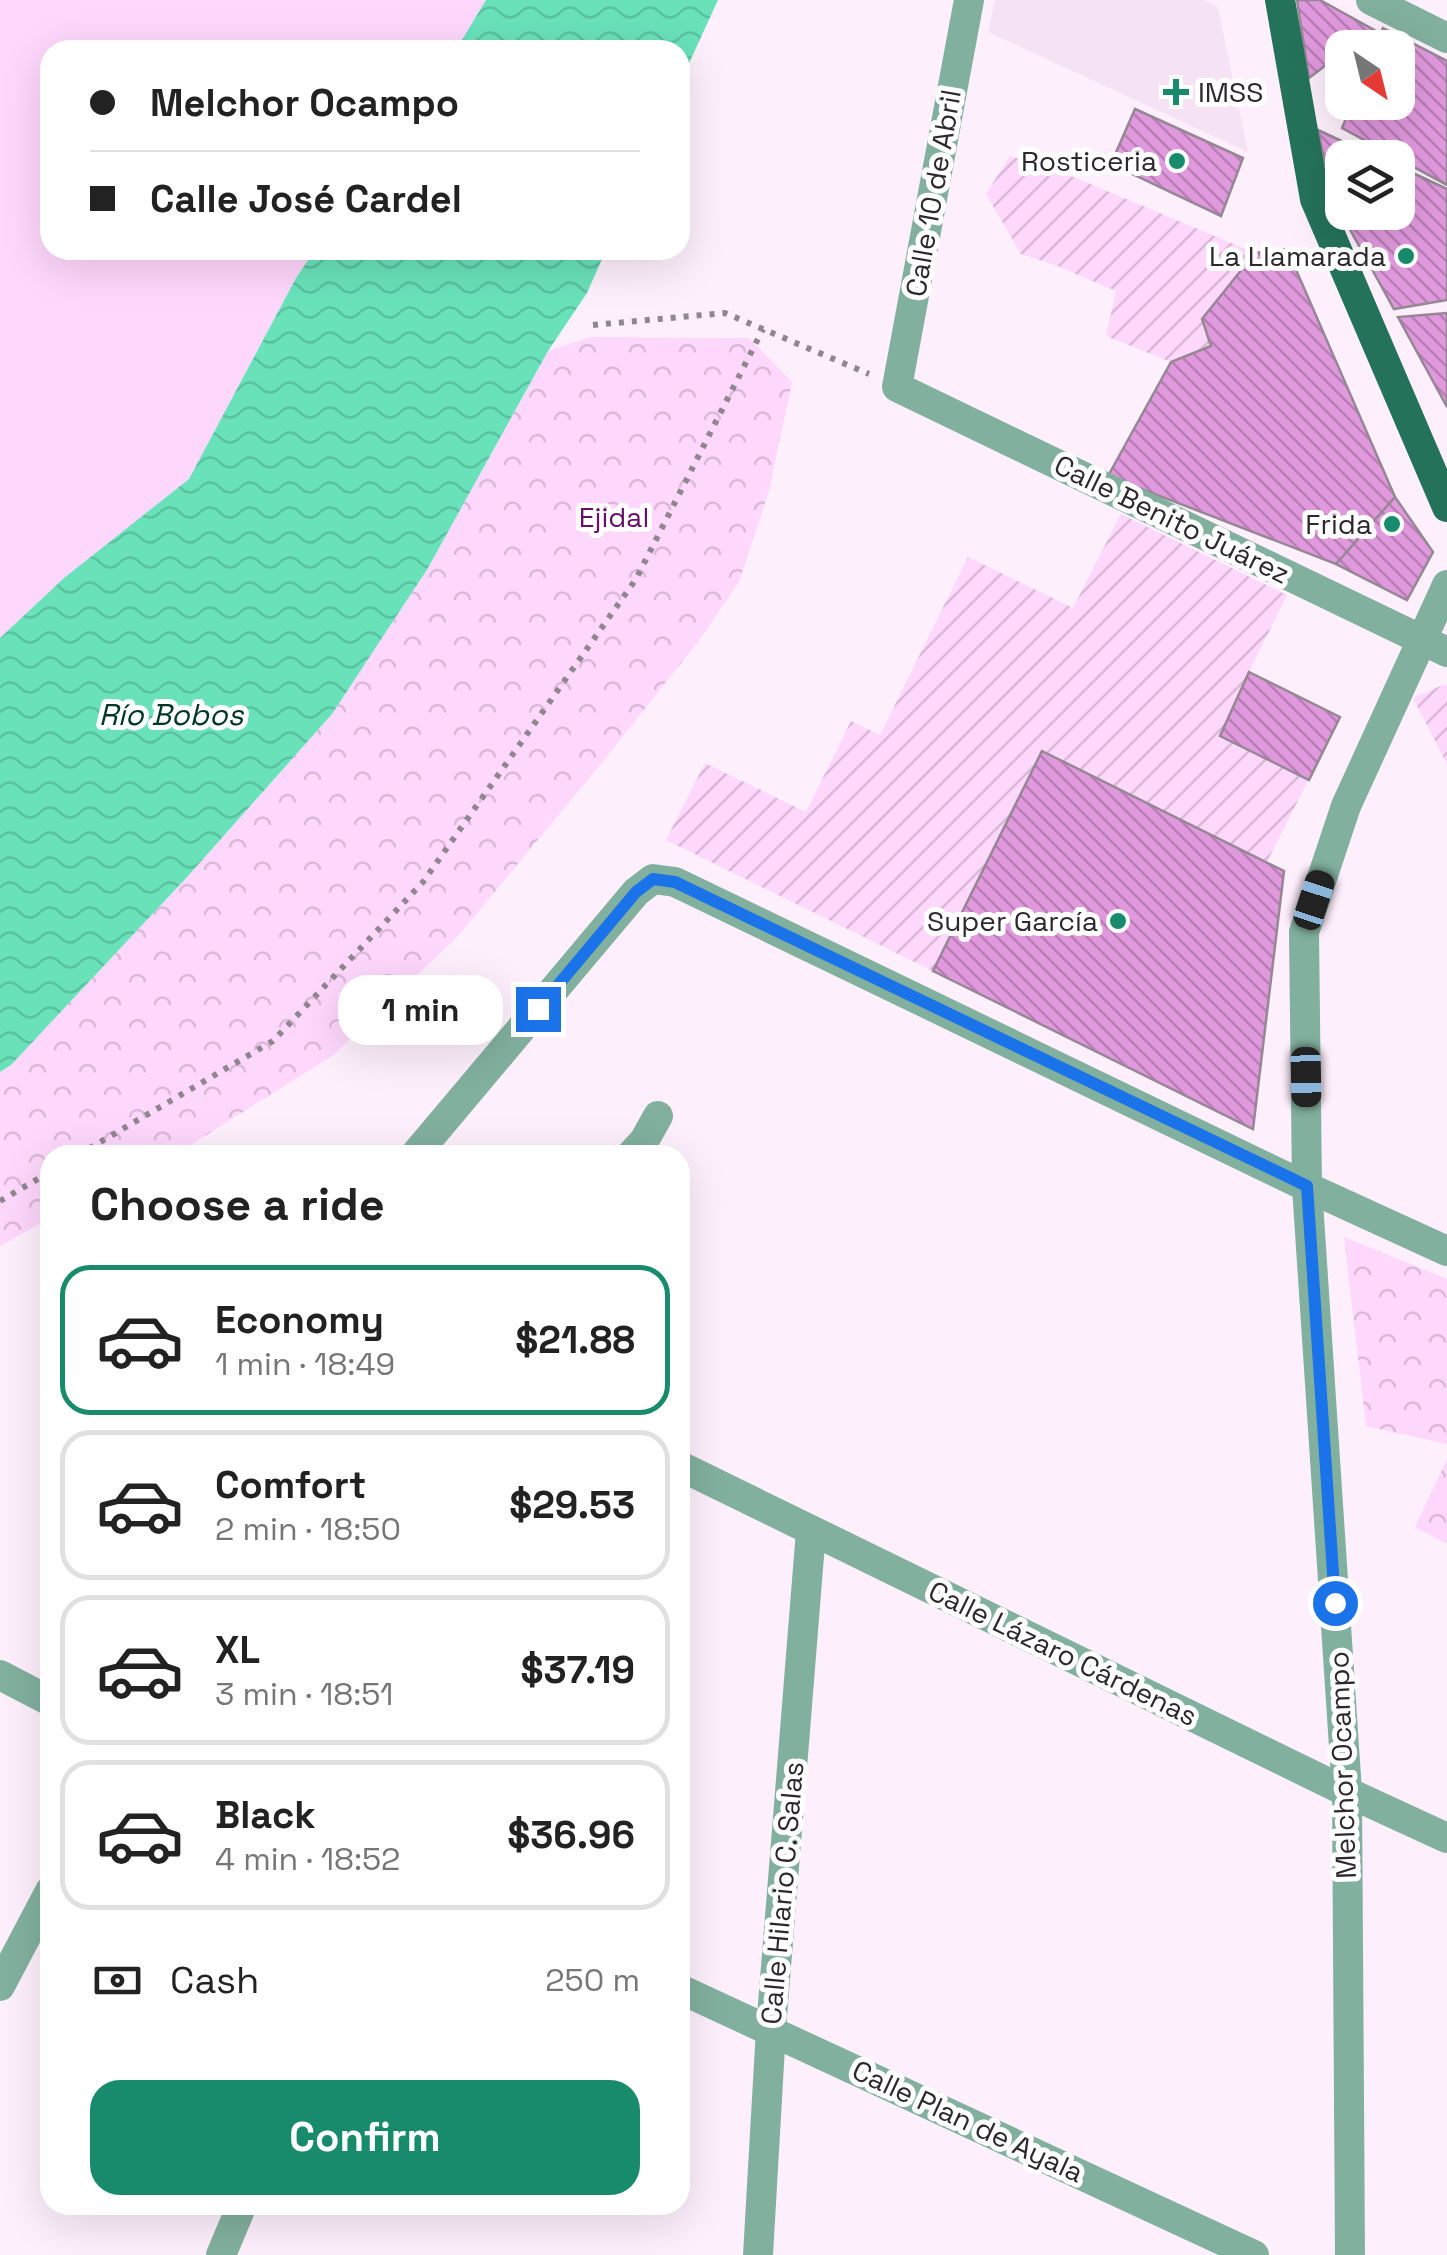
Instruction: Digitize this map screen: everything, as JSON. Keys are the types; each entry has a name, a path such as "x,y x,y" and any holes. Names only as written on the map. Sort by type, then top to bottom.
{"main road":[{"path":"1280,0 1314,199 1447,507"}],"street":[{"name":"Calle 10 de Abril","path":"897,386 969,0"},
{"path":"1371,0 1447,38"},
{"name":"Calle Benito Juárez","path":"897,386 1434,646"},
{"name":"Melchor Ocampo","path":"1350,2255 1347,1792 1307,1186 1304,932 1346,806 1434,646 1447,585"},
{"path":"423,1145 636,892 653,879 675,882 1447,1251"},
{"path":"640,1145 658,1116"},
{"name":"Calle Lázaro Cárdenas","path":"690,1471 1447,1838"},
{"name":"Calle Hilario C. Salas","path":"758,2255 771,2029 811,1530"},
{"path":"0,1674 40,1696"},
{"path":"0,1986 40,1910"},
{"name":"Calle Plan de Ayala","path":"690,1993 1254,2255"},
{"path":"221,2255 238,2215"}],"path":[{"path":"593,325 725,314 897,386"},
{"path":"95,1145 273,1041 423,882 636,578 762,329"},
{"path":"0,1201 40,1178"}],"shaded area":[{"name":"IMSS","path":"995,0 1203,0 1218,7 1248,152 988,32"}],"green space":[{"path":"0,0 486,0 462,40 40,40 40,260 308,260 189,479 64,578 0,638"},
{"path":"1010,156 1076,178 1255,253 1203,318 1211,346 1171,362 1106,336 1116,291 1021,254 986,194"},
{"name":"Ejidal","path":"591,337 749,338 792,382 769,491 739,582 697,643 458,936 332,1056 190,1145 40,1145 40,1224 0,1246 0,1072 11,1065 188,876 332,714 428,568 548,351"},
{"path":"1121,514 1287,595 1249,672 1340,717 1267,862 1042,752 933,971 666,840 705,763 806,812 851,721 880,735 968,557 1073,608"},
{"path":"1447,686 1447,764 1413,698"},
{"path":"1344,1237 1447,1279 1447,1444 1366,1426"},
{"path":"1447,1459 1447,1544 1415,1527"}],"water":[{"path":"486,0 718,0 690,61 690,40 462,40"},
{"name":"Río Bobos","path":"308,260 602,260 587,293 548,351 428,568 332,714 188,876 11,1065 0,1072 0,638 64,578 189,479"}],"building":[{"path":"1297,0 1320,0 1374,30 1325,30 1325,66 1309,78"},
{"path":"1415,44 1447,61 1447,185 1415,168 1415,140 1364,140 1342,128 1345,120 1415,120"},
{"name":"Rosticeria","path":"1135,109 1243,158 1221,216 1111,164"},
{"name":"La Llamarada","path":"1318,130 1339,140 1325,140 1325,164"},
{"name":"La Llamarada","path":"1415,174 1447,189 1447,300 1394,309 1350,230 1415,230"},
{"path":"1287,249 1395,497 1336,564 1108,476 1171,362 1211,346 1202,319 1255,253"},
{"path":"1447,313 1447,407 1398,317"},
{"name":"Frida","path":"1395,497 1433,552 1407,600 1336,564"},
{"path":"1249,672 1340,717 1309,780 1220,736"},
{"name":"Super García","path":"1042,751 1284,871 1253,1129 933,971"}],"place":[{"name":"IMSS","path":"1176,92"},
{"name":"Rosticeria","path":"1177,161"},
{"name":"La Llamarada","path":"1406,256"},
{"name":"Frida","path":"1392,524"},
{"name":"Super García","path":"1118,921"}],"route":[{"path":"538,1009 636,892 653,879 675,882 1307,1186 1335,1603"}]}
